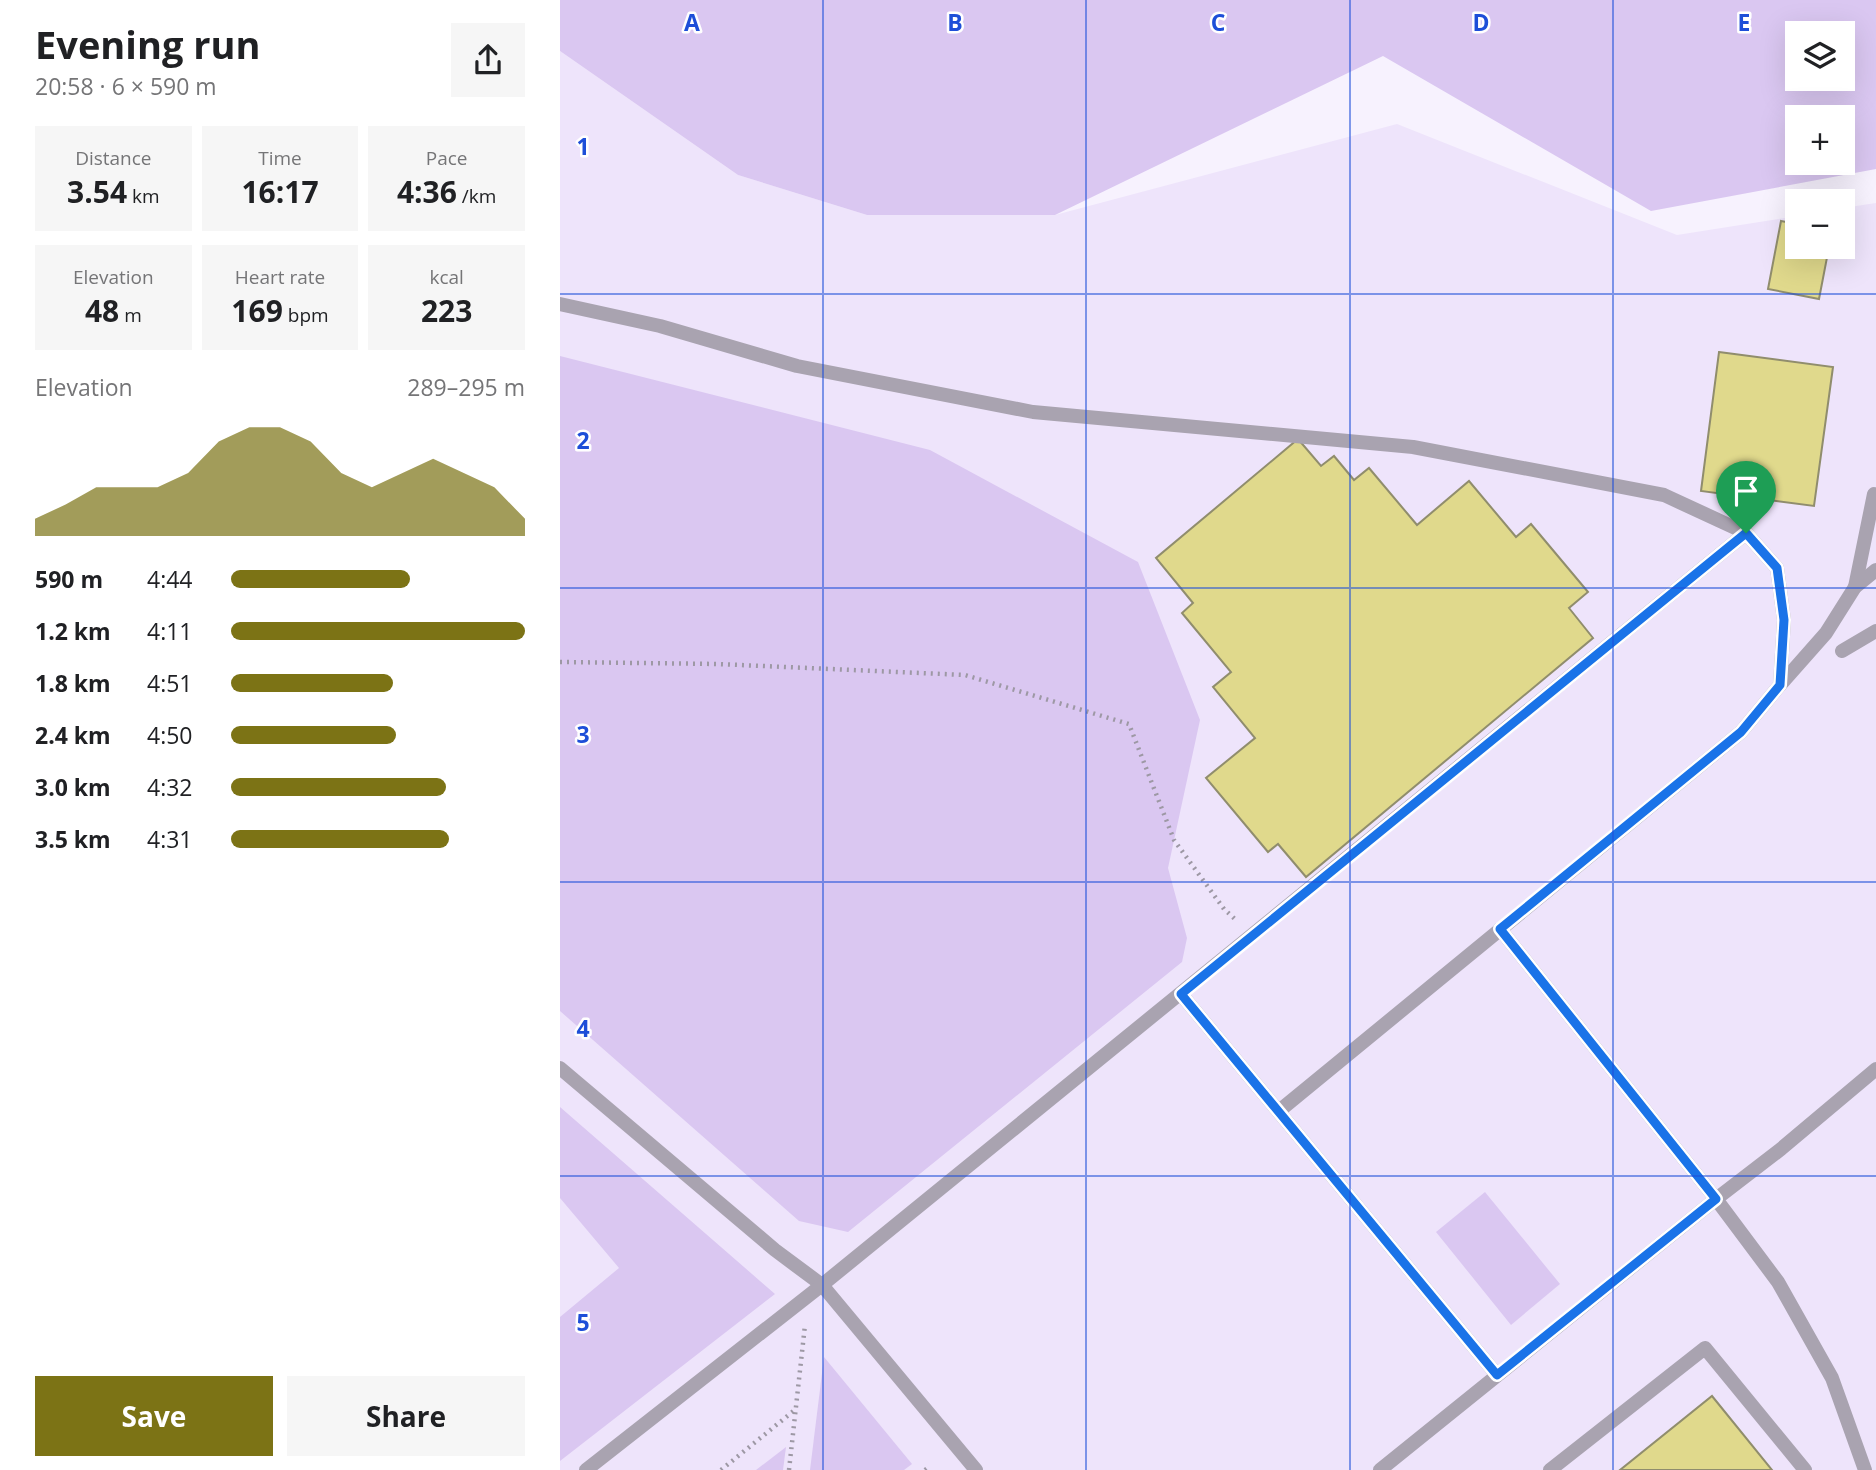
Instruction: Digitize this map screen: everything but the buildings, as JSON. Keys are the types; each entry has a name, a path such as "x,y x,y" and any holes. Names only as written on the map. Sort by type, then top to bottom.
{"lane":[{"path":"560,304 660,326 797,366 1033,412 1413,447 1664,495 1746,533 1777,568 1784,620 1780,685"},
{"path":"1855,587 1874,494"},
{"path":"586,1470 822,1285 1746,533"},
{"path":"1279,1111 1741,732 1825,633 1855,587 1876,570"},
{"path":"1842,651 1876,631"},
{"path":"1500,929 1716,1199 1778,1282 1832,1378 1866,1470"},
{"path":"1181,994 1497,1375"},
{"path":"560,1068 775,1250 822,1285 976,1470"},
{"path":"1380,1470 1781,1149 1876,1069"},
{"path":"1550,1470 1704,1348 1805,1470"}],"path":[{"path":"560,662 718,664 965,675 1129,724 1174,840 1224,909 1253,936"},
{"path":"789,1470 806,1317"},
{"path":"720,1470 796,1409"}],"shaded area":[{"path":"560,0 1876,0 1876,169 1855,173 1855,105 1785,105 1785,175 1844,175 1651,211 1383,56 1055,215 867,215 738,175 560,51"},
{"path":"560,51 738,175 867,215 1055,215 1397,124 1677,235 1785,218 1785,259 1855,259 1855,206 1876,203 1876,1470 560,1470"},
{"path":"560,356 930,450 1138,562 1200,720 1168,868 1187,938 1182,962 848,1232 799,1221 560,1011"},
{"path":"560,1107 775,1294 560,1461 560,1317 619,1268 560,1198"},
{"path":"1485,1192 1560,1284 1511,1325 1436,1232"},
{"path":"824,1357 912,1464 904,1470 810,1470"},
{"path":"786,1447 783,1470 756,1470"}],"route":[{"path":"1746,533 1777,568 1784,620 1780,685 1741,732 1500,929 1716,1199 1497,1375 1181,994 1746,533"}]}
